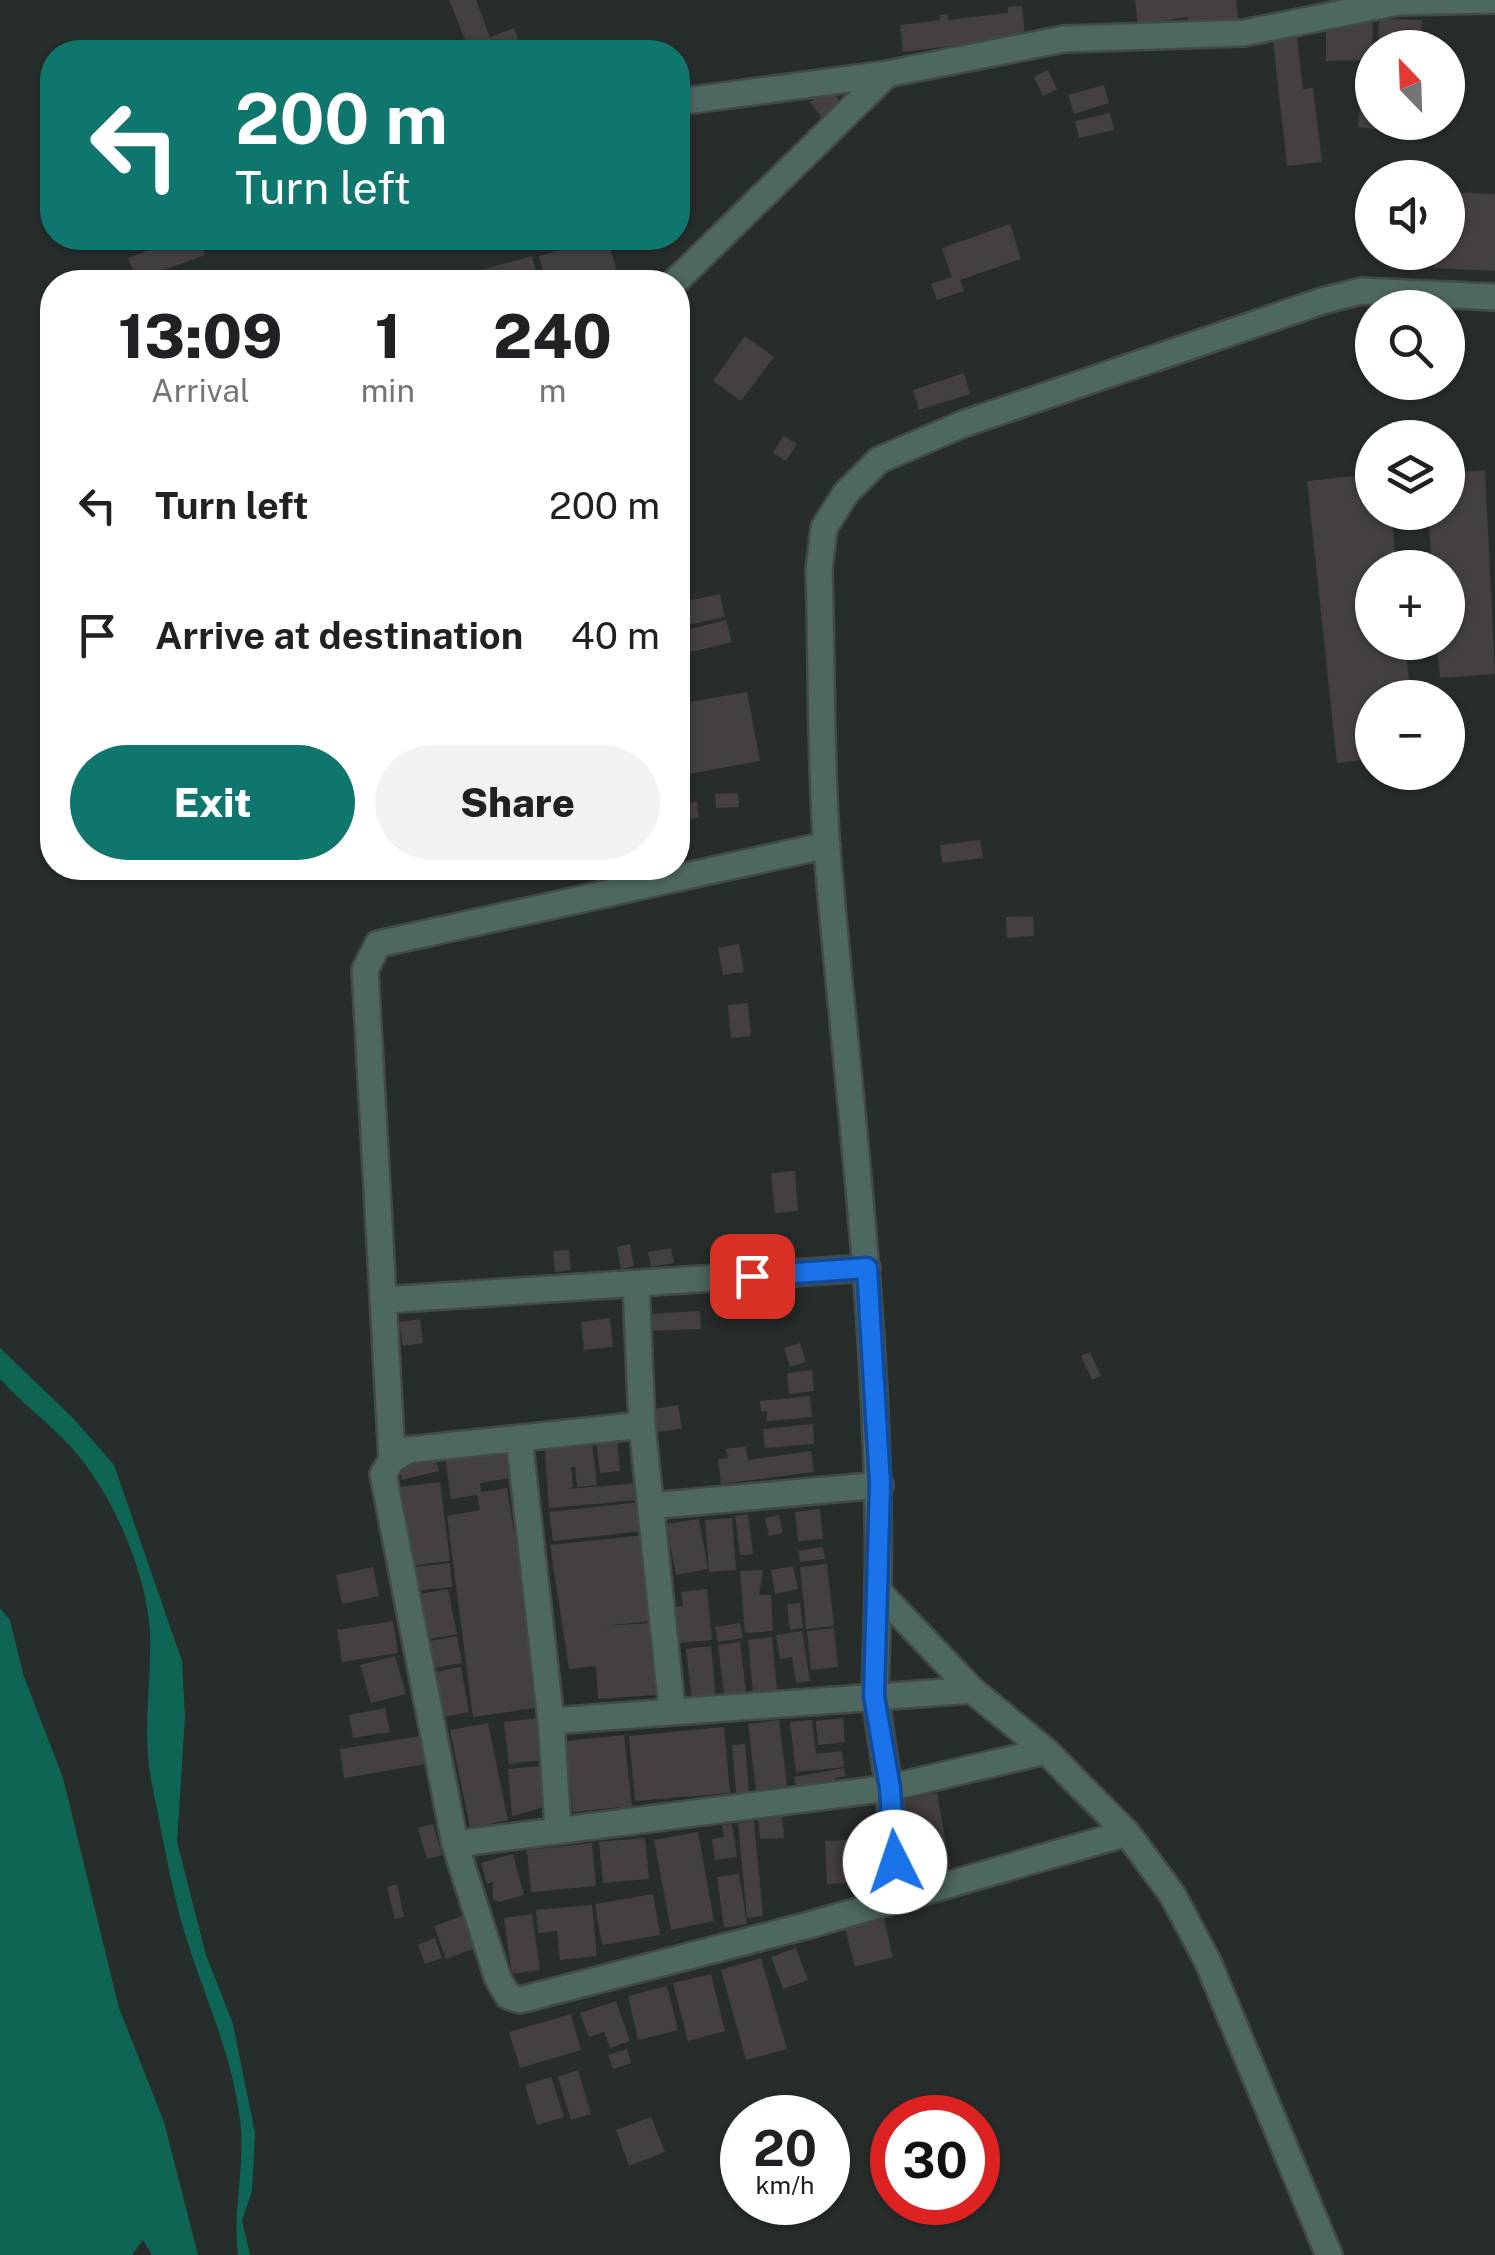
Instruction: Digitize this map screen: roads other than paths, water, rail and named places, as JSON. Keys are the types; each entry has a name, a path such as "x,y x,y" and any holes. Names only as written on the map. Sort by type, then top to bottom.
{"street":[{"path":"690,100 888,74 1064,39 1244,33 1398,2 1495,0"},
{"path":"687,270 888,74"},
{"path":"898,1900 890,1788 874,1696 880,1484 867,1268 827,845 819,569 824,528 846,494 878,460 964,424 1322,300 1360,291 1495,297"},
{"path":"690,875 827,845"},
{"path":"392,1460 365,970 371,952 378,944 668,880"},
{"path":"384,1300 867,1268"},
{"path":"636,1284 642,1425 672,1710"},
{"path":"642,1425 408,1450 392,1460 383,1474 455,1844 498,1979 508,1996 520,2000 898,1900 1127,1832"},
{"path":"519,1438 551,1721 558,1828"},
{"path":"650,1506 880,1484"},
{"path":"878,1590 972,1690 1046,1751 1127,1832 1172,1894 1208,1962 1330,2255"},
{"path":"551,1721 972,1690"},
{"path":"455,1844 890,1788 1046,1751"}]}
